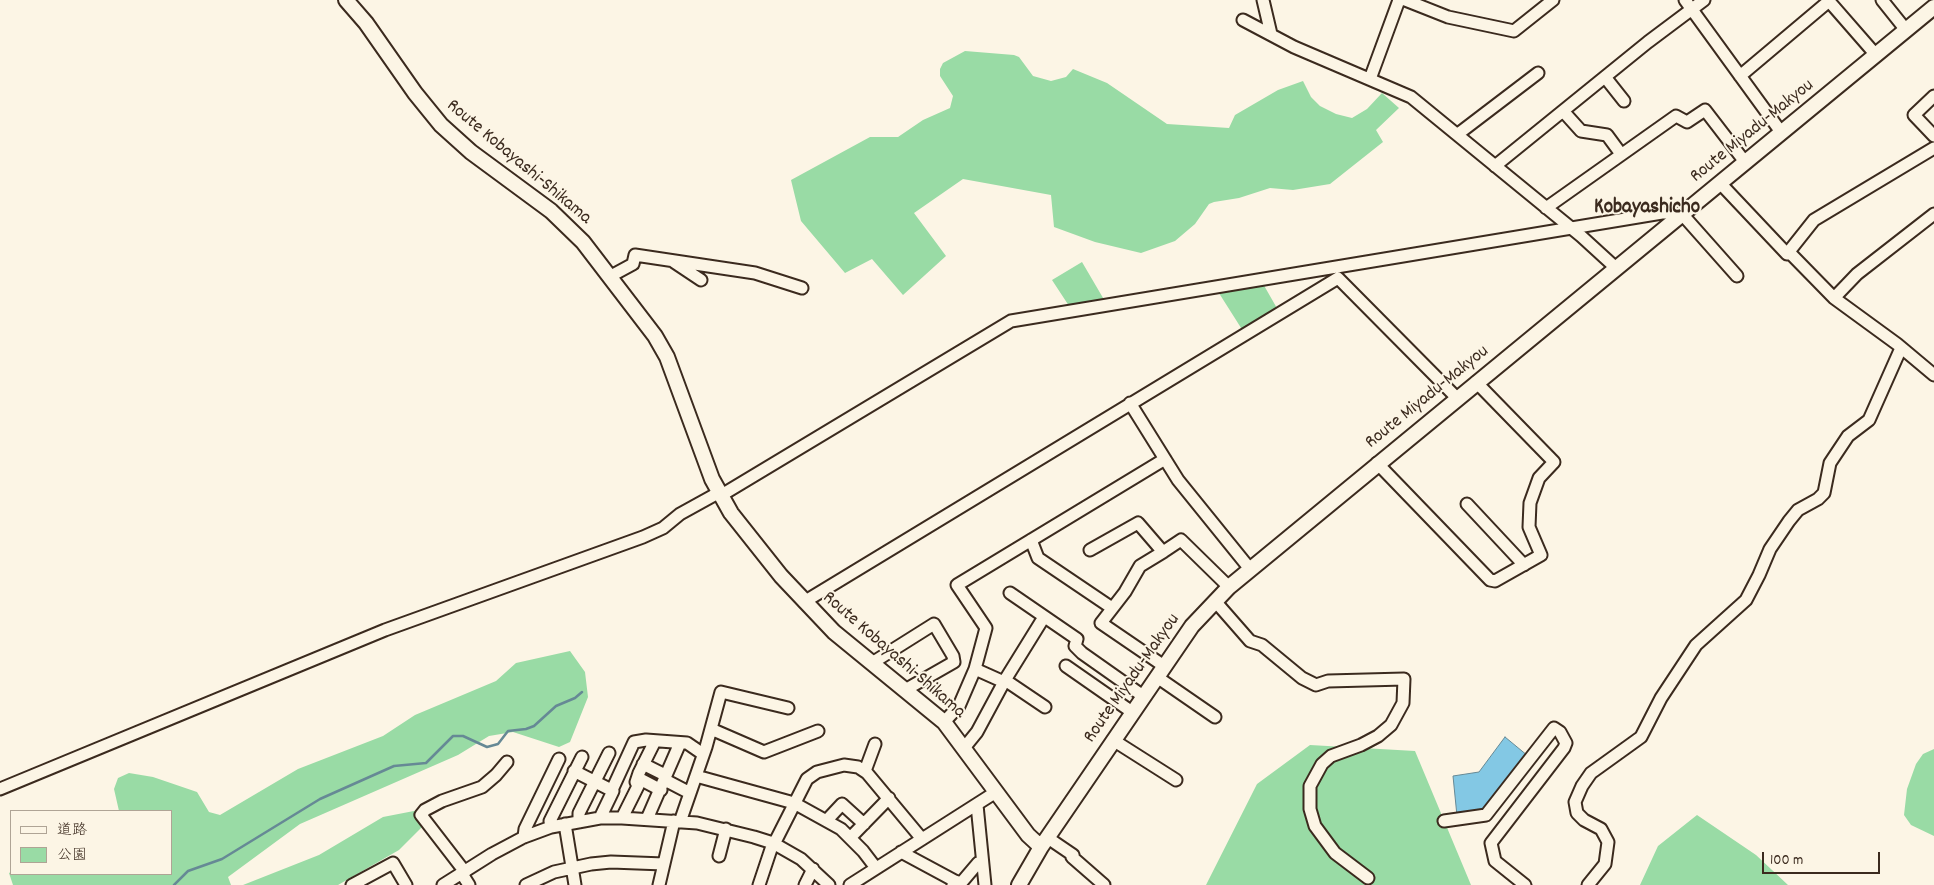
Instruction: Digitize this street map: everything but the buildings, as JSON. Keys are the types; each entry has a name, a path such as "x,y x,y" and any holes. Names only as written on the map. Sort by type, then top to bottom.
{"main road":[{"name":"Route Kobayashi-Shikama","path":"346,0 366,22 415,93 441,124 471,152 562,220 583,242 655,336 667,357 719,494 743,529 804,602 834,632 944,722 1028,835 1045,843"},
{"name":"Route Miyadu-Makyou","path":"1019,885 1160,671 1192,626 1229,587 1377,463 1934,7"}],"street":[{"path":"1263,0 1271,34"},
{"path":"1370,79 1399,0"},
{"path":"1406,0 1448,17 1514,31 1553,0"},
{"path":"1495,166 1605,77 1688,5 1704,0"},
{"path":"1882,0 1906,30"},
{"path":"1740,76 1828,1 1876,55"},
{"path":"1688,5 1782,132"},
{"path":"1243,20 1294,47 1411,96 1616,268"},
{"path":"1458,134 1538,73"},
{"path":"1605,77 1624,101"},
{"path":"1934,96 1914,114 1934,136"},
{"path":"1546,208 1676,116 1687,122 1705,110 1745,162"},
{"path":"1564,111 1581,131 1607,136 1622,154"},
{"path":"1789,252 1814,220 1934,148"},
{"path":"1720,183 1787,254 1789,252 1834,298 1934,375"},
{"path":"0,789 385,630 643,537 662,528 680,514 719,494 1011,321 1662,213 1669,213 1679,217 1738,276"},
{"path":"1834,298 1857,274 1934,214"},
{"path":"609,277 633,264 635,255 754,273 802,288"},
{"path":"673,261 701,280"},
{"path":"1329,268 1457,398"},
{"path":"804,602 1338,278"},
{"path":"1588,885 1605,864 1608,842 1601,829 1584,820 1577,813 1575,802 1582,786 1591,773 1641,737 1661,698 1696,645 1746,600 1760,576 1770,549 1789,521 1798,510 1818,499 1824,493 1830,463 1848,436 1868,420 1901,348"},
{"path":"1377,463 1490,580 1495,581 1541,555 1529,527 1530,503 1539,478 1554,462 1476,382"},
{"path":"1130,403 1178,480 1250,569"},
{"path":"944,722 959,706 975,669 986,628 957,585 1165,459"},
{"path":"1467,504 1524,565"},
{"path":"1090,550 1138,523 1163,552"},
{"path":"1031,540 1038,558 1112,608"},
{"path":"1215,717 1101,623 1140,566 1181,540 1229,587"},
{"path":"1010,593 1077,639 1075,646 1082,654 1143,696"},
{"path":"1215,601 1250,641 1273,652 1302,678 1316,685 1328,681 1404,679 1403,702 1391,725 1370,741 1331,756 1322,764 1310,786 1310,809 1315,826 1335,853 1368,878"},
{"path":"964,748 977,732 1004,681 1044,617"},
{"path":"872,663 934,624 954,656 954,662 905,690"},
{"path":"1066,666 1132,712"},
{"path":"975,669 1004,681 1045,707"},
{"path":"659,885 677,822 696,776 721,692 788,708"},
{"path":"1444,821 1486,815 1554,728 1560,732 1566,743 1564,748 1491,843 1495,861 1525,885"},
{"path":"711,729 764,752 818,731"},
{"path":"1113,740 1176,780"},
{"path":"622,818 638,786 637,780 655,741"},
{"path":"600,818 634,742 687,743 703,754"},
{"path":"647,819 680,743"},
{"path":"864,771 874,744"},
{"path":"579,822 579,813 609,753"},
{"path":"551,826 550,820 582,757"},
{"path":"524,837 525,829 559,760"},
{"path":"469,885 463,873 421,815 425,810 442,802 482,787 496,776 507,762"},
{"path":"644,764 663,782"},
{"path":"758,885 773,844 794,802 807,779 817,772 844,765 853,766 864,771 922,839"},
{"path":"574,771 612,790"},
{"path":"620,774 637,780 663,782 690,793"},
{"path":"696,776 794,802 827,820 850,838 876,868"},
{"path":"546,786 563,795"},
{"path":"850,885 996,792"},
{"path":"850,838 889,798"},
{"path":"827,820 842,804 864,824"},
{"path":"977,805 985,885"},
{"path":"443,885 524,837 551,826 600,818 647,819 726,829 773,844 801,859 829,885"},
{"path":"565,824 576,885"},
{"path":"719,856 726,829"},
{"path":"1045,843 1073,854 1072,857 1104,885"},
{"path":"901,852 954,883 961,884 978,863"},
{"path":"526,885 554,872 572,867 611,862 664,864"},
{"path":"352,885 393,863 406,885"},
{"path":"805,885 813,869"},
{"path":"1085,885 1092,875"}],"green space":[{"path":"965,51 1014,55 1019,57 1033,76 1051,81 1066,77 1073,69 1107,83 1167,124 1229,128 1235,115 1278,90 1303,81 1311,97 1320,106 1336,114 1352,118 1367,109 1382,93 1399,108 1376,130 1383,142 1330,184 1293,190 1270,188 1239,198 1214,202 1209,204 1195,224 1175,241 1141,253 1095,242 1054,227 1051,195 963,179 914,213 946,256 903,295 872,259 845,273 801,221 791,180 870,137 898,137 923,120 950,108 953,96 940,76 940,69 943,63"},
{"path":"1082,262 1106,303 1071,309 1052,280"},
{"path":"1262,282 1278,310 1243,331 1217,290"},
{"path":"570,651 585,672 588,697 570,742 559,747 513,732 489,736 458,755 300,824 228,877 231,885 13,885 9,873 10,872 10,875 172,875 172,810 119,810 114,789 118,778 129,773 153,777 197,792 209,812 220,815 298,769 383,736 415,715 496,681 516,663"},
{"path":"1310,745 1415,751 1471,885 1206,885 1257,784"},
{"path":"1934,749 1934,836 1911,825 1904,815 1907,789 1916,764 1923,754"},
{"path":"419,810 430,813 424,825 399,850 338,885 243,885 319,855 383,817"},
{"path":"1697,815 1756,855 1788,885 1640,885 1658,846"}],"water":[{"path":"1505,737 1528,756 1486,813 1457,816 1453,776 1479,772"}],"waterway":[{"path":"174,885 188,871 222,859 320,799 394,766 426,763 453,736 463,736 487,747 498,744 508,731 534,726 556,706 575,698 582,692"}],"district":[{"name":"Kobayashicho","path":"1647,209"}]}
